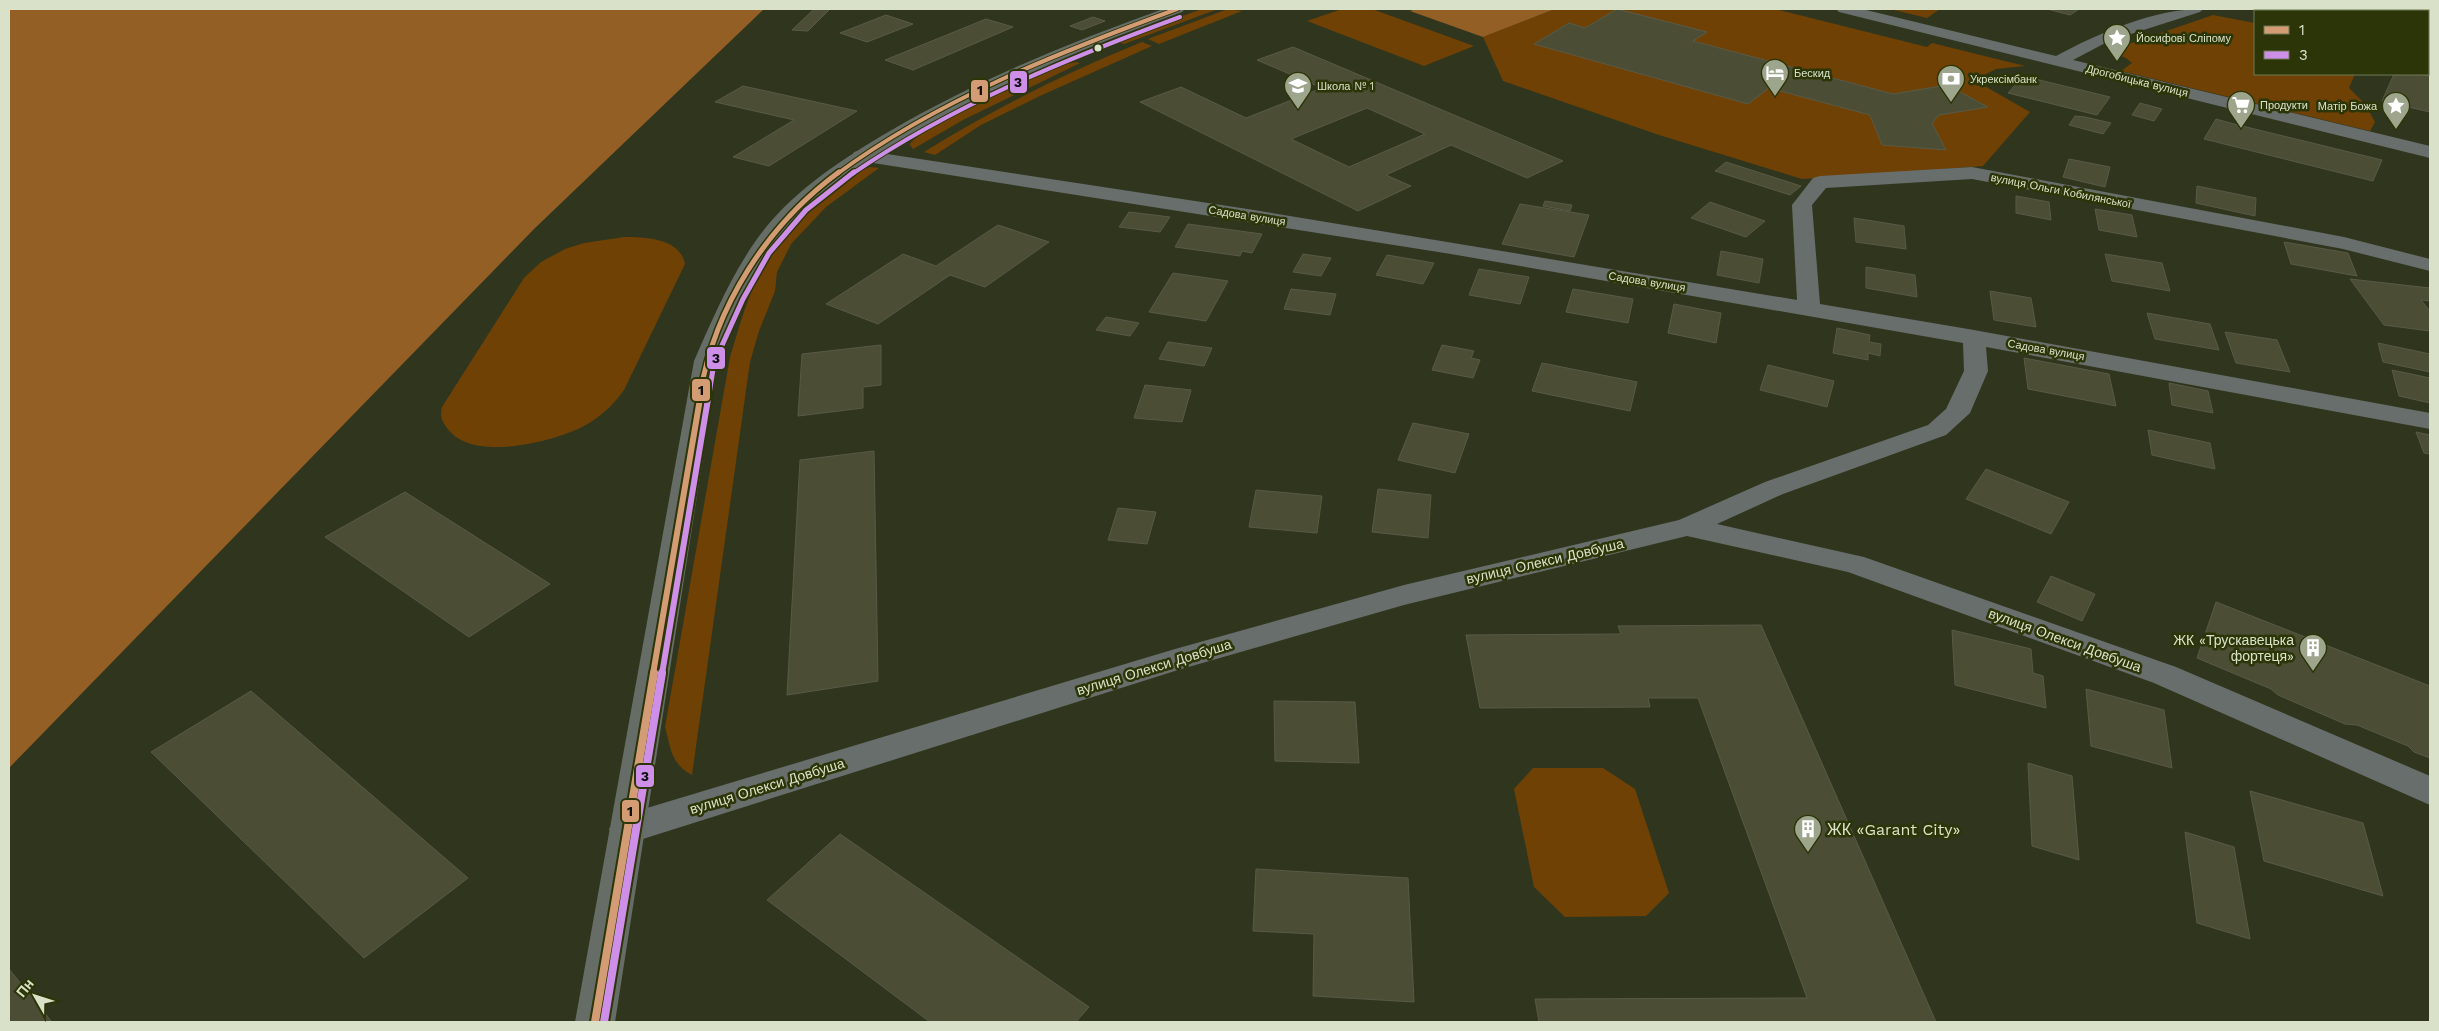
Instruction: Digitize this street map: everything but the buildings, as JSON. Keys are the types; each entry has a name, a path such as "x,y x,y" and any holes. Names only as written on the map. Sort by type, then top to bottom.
{"main road":[{"path":"595,1022 706,361 737,292 760,251 805,199 861,156 918,122 1020,70 1177,9"}],"street":[{"name":"Дрогобицька вулиця","path":"1844,9 2430,152"},
{"path":"2059,61 2103,38 2195,9"},
{"name":"Садова вулиця","path":"861,156 1286,222 1974,337 2430,421"},
{"name":"вулиця Ольги Кобилянської","path":"1808,309 1802,205 1820,182 1972,173 2344,243 2430,265"},
{"name":"вулиця Олекси Довбуша","path":"627,829 1175,660 1404,595 1687,527 1774,488 1937,430 1957,413 1976,371 1974,337"},
{"name":"вулиця Олекси Довбуша","path":"1687,527 1854,564 2165,675 2430,791"}],"shaded area":[{"path":"9,9 764,9 534,229 9,768"},
{"path":"1202,9 1218,9 1124,44 1120,43 1136,33"},
{"path":"1228,9 1242,11 1159,44 1148,39"},
{"path":"1342,9 1372,9 1474,46 1424,66 1307,21"},
{"path":"1416,9 1555,9 1483,37 1410,11"},
{"name":"Бескид","path":"1555,9 1775,9 1927,47 1932,43 2025,66 1996,69 1974,80 2030,112 1983,166 1802,179 1659,135 1503,81 1483,37"},
{"path":"1890,9 1940,9 1927,18"},
{"path":"2213,15 2254,23 2254,75 2355,75 2349,88 2365,104 2375,122 2370,131 2121,71 2132,63 2126,58 2108,51"},
{"path":"1142,42 1152,46 1042,95 981,125 935,155 924,152 1031,92"},
{"path":"1076,62 1080,63 963,120 913,149 910,145 930,129 1017,82 1046,69"},
{"path":"870,167 879,168 826,207 791,244 777,272 775,291 759,331 750,362 692,775 685,771 676,761 665,727 730,357 752,290 771,254 806,214 848,180"},
{"path":"624,237 651,239 669,244 682,255 685,264 624,390 592,422 547,440 529,444 491,447 473,444 458,438 443,423 442,407 524,278 541,262 565,249 584,243"},
{"path":"1533,768 1603,768 1635,789 1669,893 1646,916 1565,917 1534,887 1514,789"}],"transit line":[{"name":"1","path":"595,1022 706,361 735,295 752,263 772,234 800,204 830,178 898,134 966,97 1035,65 1177,9"},
{"name":"3","path":"604,1022 714,363 759,268 779,239 806,210 836,185 903,141 1004,88 1109,44 1180,17"}],"place":[{"name":"Йосифові Сліпому","path":"2117,62"},
{"name":"Бескид","path":"1775,97"},
{"name":"Укрексімбанк","path":"1951,103"},
{"name":"Школа № 1","path":"1298,110"},
{"name":"Продукти","path":"2241,129"},
{"name":"Матір Божа","path":"2396,130"},
{"name":"ЖК «Трускавецька фортеця»","path":"2313,672"},
{"name":"ЖК «Garant City»","path":"1808,853"}]}
